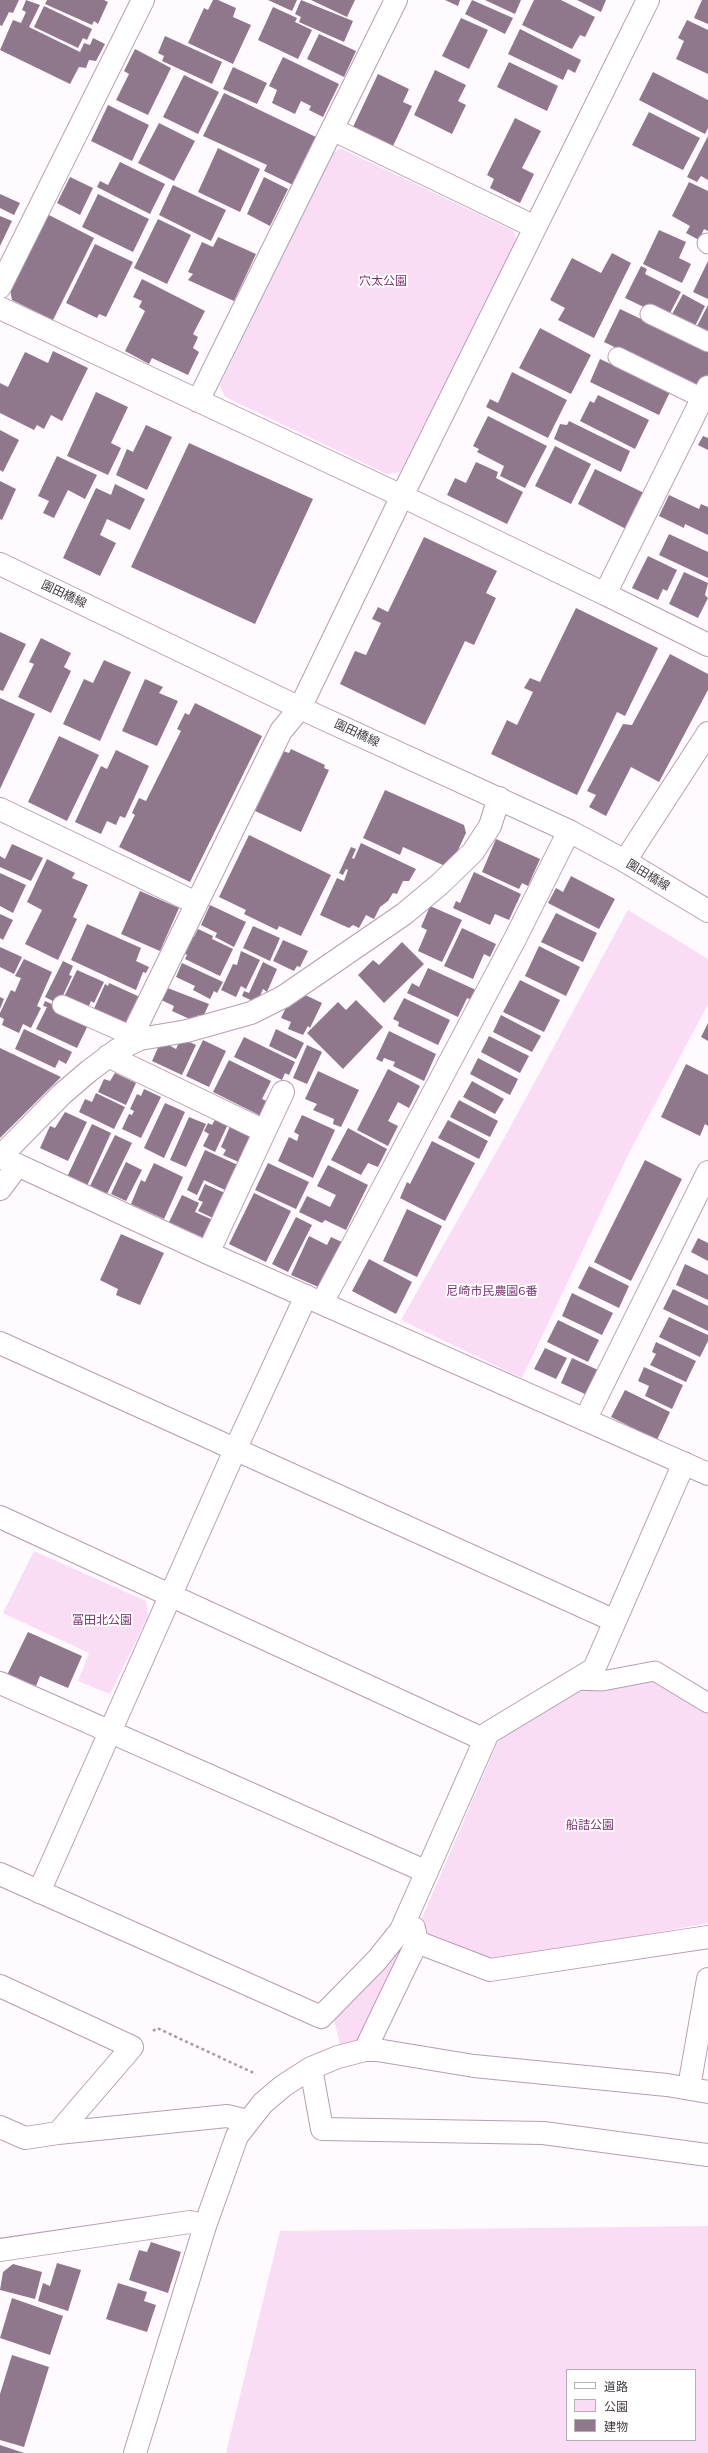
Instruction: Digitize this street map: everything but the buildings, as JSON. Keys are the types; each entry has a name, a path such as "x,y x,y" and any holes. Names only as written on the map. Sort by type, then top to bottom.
{"street":[{"path":"0,287 143,0"},
{"path":"198,401 396,0"},
{"path":"0,1190 6,1160 62,1094 130,1040 281,731 300,708 402,496 648,0"},
{"path":"332,129 535,227"},
{"path":"0,308 402,496 708,645"},
{"path":"605,594 705,392"},
{"name":"園田橋線","path":"0,564 300,708 569,831 625,861 708,911"},
{"path":"625,861 701,760 708,733"},
{"path":"130,1040 222,1023 251,1013 283,997 404,914 456,869 473,852 490,826 499,798"},
{"path":"0,809 196,904"},
{"path":"39,1892 235,1450 314,1300 516,938 569,831"},
{"path":"108,1056 264,1131"},
{"path":"208,1253 283,1092"},
{"path":"6,1160 208,1253 708,1474"},
{"path":"584,1420 708,1172"},
{"path":"0,1343 615,1621"},
{"path":"0,1874 321,2017 377,1960 401,1930 488,1732 594,1669 684,1464"},
{"path":"0,1517 485,1740"},
{"path":"0,1683 427,1872"},
{"path":"365,2050 417,1942 410,1909"},
{"path":"417,1942 490,1970 708,1937"},
{"path":"135,2453 206,2226 232,2150 247,2121 283,2086 311,2068 365,2050 377,2050 474,2066 699,2090 708,1979"},
{"path":"0,1986 132,2047 58,2133"},
{"path":"311,2068 322,2129 543,2133 708,2155"},
{"path":"0,2127 25,2138 58,2133 227,2116 247,2121"},
{"path":"0,2250 190,2222 206,2226"}],"lane":[{"path":"650,314 708,342"},
{"path":"618,357 705,392"},
{"path":"62,1005 130,1040"},
{"path":"574,1680 602,1681 655,1671 708,1703"}],"path":[{"path":"132,2047 157,2028 283,2086"}],"green space":[{"name":"穴太公園","path":"340,148 514,231 516,240 400,472 387,474 225,397 220,385 332,154"},
{"name":"尼崎市民農園6番","path":"628,910 708,959 708,1004 629,1153 522,1378 401,1320 507,1133"},
{"name":"冨田北公園","path":"34,1551 146,1601 148,1616 110,1694 78,1681 89,1653 3,1613"},
{"name":"船詰公園","path":"656,1668 708,1699 708,1923 491,1963 430,1939 422,1918 499,1739 604,1674"},
{"path":"406,1940 360,2043 341,2049 334,2020"},
{"path":"708,2226 708,2453 226,2453 280,2231"}]}
